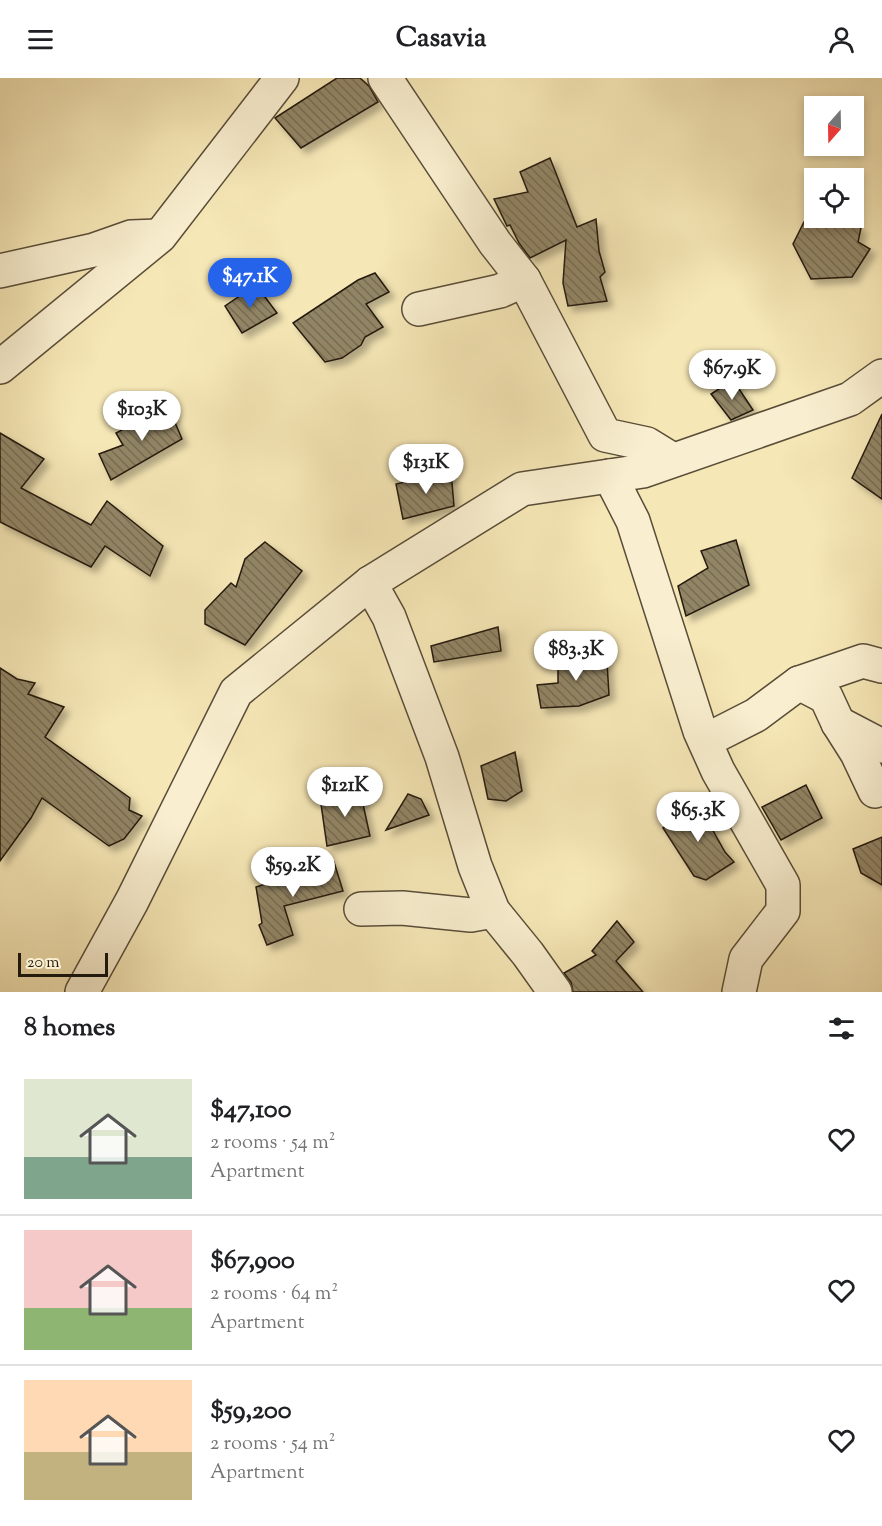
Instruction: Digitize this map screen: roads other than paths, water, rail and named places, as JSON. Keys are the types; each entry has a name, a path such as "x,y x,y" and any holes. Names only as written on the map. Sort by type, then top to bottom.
{"street":[{"path":"0,367 160,236 282,78"},
{"path":"385,78 495,243 524,280 605,435 647,444 673,460"},
{"path":"0,271 94,250 131,237 160,236"},
{"path":"419,309 500,291 524,280"},
{"path":"82,992 132,901 236,692 370,583 522,489 642,471 850,399 882,376"},
{"path":"610,476 633,521 705,741 718,771 783,885 783,911 746,958 739,992"},
{"path":"370,583 389,617 442,757 475,866 493,911 555,992"},
{"path":"705,741 756,715 799,683 863,660 882,666"},
{"path":"799,683 826,697 875,791"},
{"path":"838,723 882,746"},
{"path":"362,909 402,908 471,915 493,911"}]}
